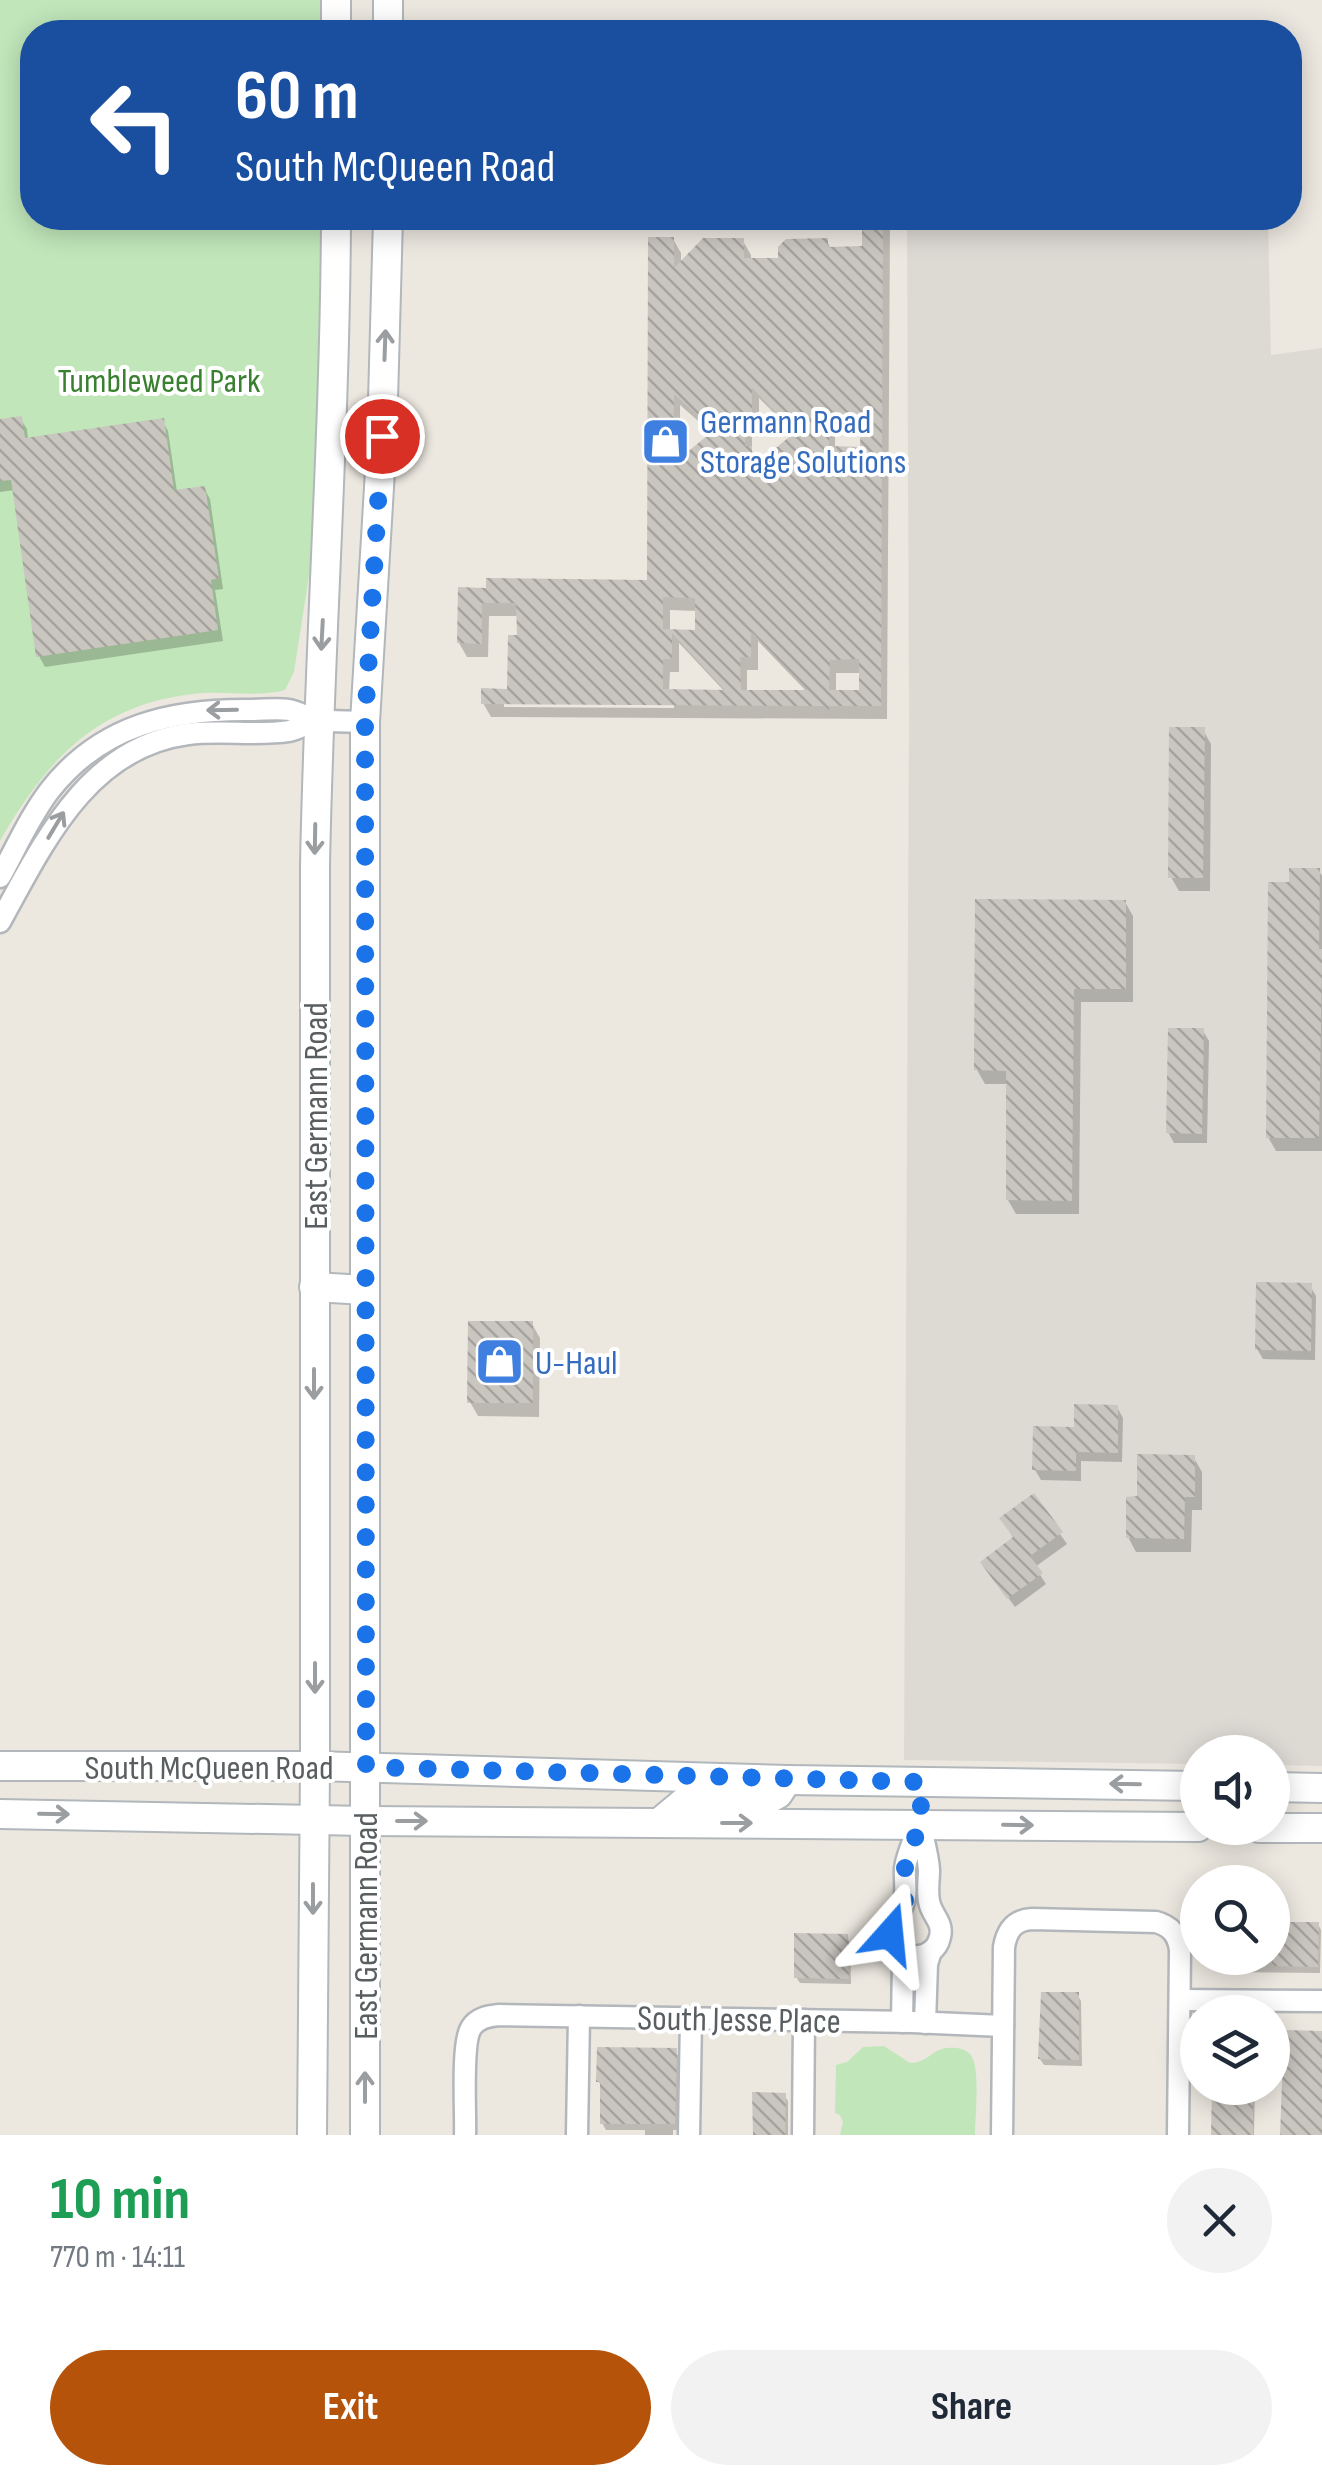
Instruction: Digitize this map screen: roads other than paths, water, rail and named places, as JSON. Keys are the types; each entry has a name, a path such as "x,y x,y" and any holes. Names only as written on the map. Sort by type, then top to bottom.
{"main road":[{"name":"East Germann Road","path":"312,2135 314,866 336,230"},
{"name":"East Germann Road","path":"365,2135 365,722 382,436 388,230"},
{"path":"314,1286 365,1290"},
{"name":"South McQueen Road","path":"0,1766 315,1766 787,1780 1180,1786"},
{"path":"660,1822 684,1802 767,1800 778,1794 787,1780"},
{"path":"920,1824 922,1782"},
{"path":"1290,1787 1322,1788"},
{"name":"South McQueen Road","path":"0,1814 1180,1827"},
{"path":"1290,1828 1322,1828"}],"street":[{"path":"0,877 36,810 68,771 110,738 136,725 181,713 217,710 288,710 318,720 365,722"},
{"path":"2,912 64,812 80,792 120,758 141,746 180,736 290,731 318,720"},
{"path":"902,2022 903,1962 892,1941 891,1925 905,1902 905,1866 920,1824"},
{"path":"920,1824 929,1866 929,1902 941,1932 927,1964 926,2023"},
{"path":"1002,2135 1004,1947 1015,1924 1032,1919 1163,1924 1180,1943 1180,1995"},
{"path":"900,1951 917,1956 932,1951"},
{"path":"1178,2135 1180,2000"},
{"path":"1290,2001 1322,2001"},
{"path":"577,2135 579,2016"},
{"name":"South Jesse Place","path":"465,2135 468,2036 476,2022 486,2017 1003,2026"},
{"path":"689,2135 691,2018"},
{"path":"803,2135 804,2020"}],"place":[{"name":"Germann Road Storage Solutions","path":"665,441"},
{"name":"U-Haul","path":"500,1362"}],"park label":[{"name":"Tumbleweed Park","path":"159,380"}]}
